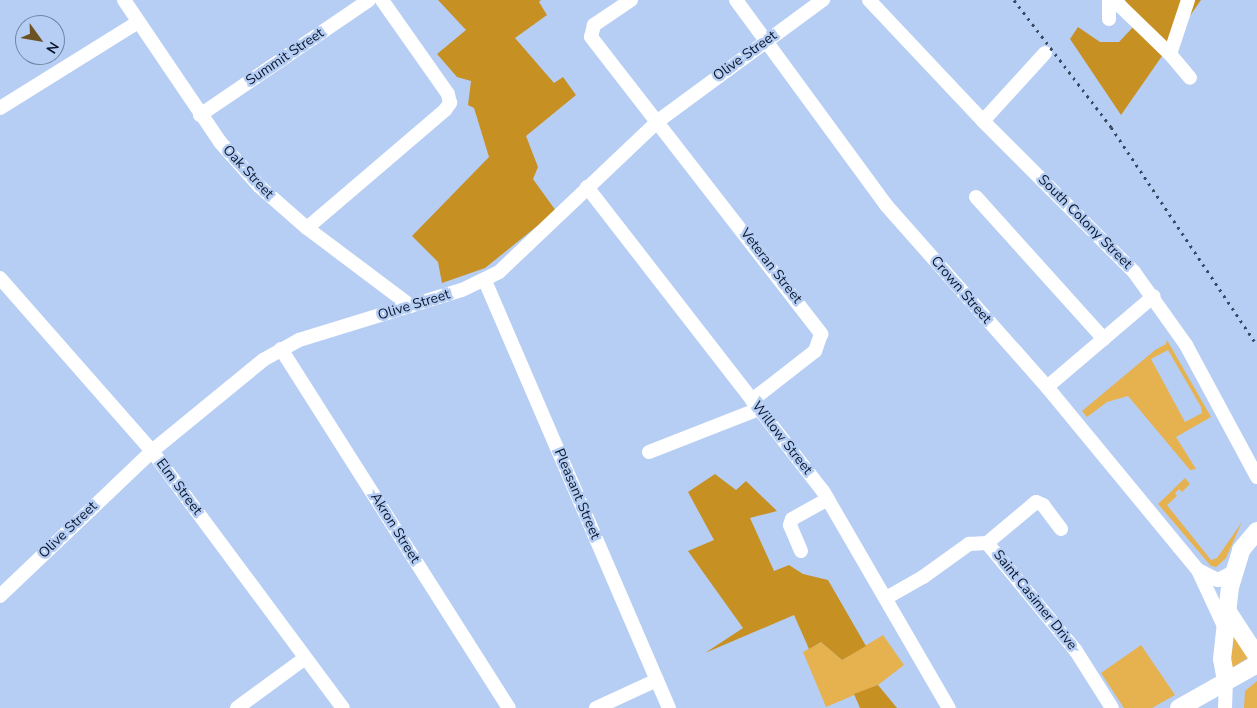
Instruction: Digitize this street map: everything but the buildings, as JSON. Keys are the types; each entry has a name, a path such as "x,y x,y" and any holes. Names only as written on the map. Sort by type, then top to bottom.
{"main road":[{"path":"1226,681 1222,659 1226,609 1234,572 1243,546 1257,531"},
{"path":"1226,609 1257,656"},
{"path":"1180,708 1257,664"}],"street":[{"name":"Oak Street","path":"124,0 200,115 259,186 307,228 411,306"},
{"name":"Summit Street","path":"200,115 369,0"},
{"path":"307,228 450,102 448,94 382,0"},
{"path":"631,0 594,25 591,37 658,121"},
{"name":"Crown Street","path":"736,0 768,40 886,204 1047,387 1198,570 1224,629"},
{"name":"Olive Street","path":"0,596 152,451 281,349 485,281 513,260 658,121 823,0"},
{"name":"South Colony Street","path":"869,0 983,121 1116,252 1154,296 1186,345 1257,477"},
{"path":"1109,0 1109,19"},
{"path":"1114,0 1170,54 1190,78"},
{"path":"1170,54 1188,0"},
{"path":"0,108 138,22"},
{"path":"983,121 1045,53"},
{"name":"Veteran Street","path":"658,121 821,334 815,351 756,404"},
{"name":"Willow Street","path":"587,187 828,499 949,708"},
{"path":"976,197 1104,338"},
{"name":"Pleasant Street","path":"485,281 669,708"},
{"name":"Elm Street","path":"1,282 152,451 343,708"},
{"path":"1047,387 1154,296"},
{"name":"Akron Street","path":"281,349 509,708"},
{"path":"650,452 756,404"},
{"path":"801,551 790,525 792,519 828,499"},
{"path":"987,543 1036,502 1043,505 1061,529"},
{"name":"Saint Casimer Drive","path":"886,598 923,577 969,544 987,543 1076,652 1112,708"},
{"name":"Crown Street","path":"1198,570 1218,580 1234,572"},
{"path":"237,708 305,658"},
{"path":"596,708 657,680"},
{"path":"1225,708 1226,681"}],"shaded area":[{"path":"438,0 541,0 539,2 547,15 515,38 554,83 563,77 576,95 526,136 538,167 533,179 556,211 485,268 442,283 438,262 412,236 489,157 474,108 468,105 471,81 457,77 437,54 466,30"},
{"path":"1125,0 1201,0 1121,115 1070,39 1078,27 1100,42 1119,42 1135,25 1133,12"},
{"path":"1167,340 1211,417 1176,437 1196,469 1190,470 1128,396 1107,402 1087,417 1082,411 1155,350 1166,344","holes":["1168,350 1201,407 1202,413 1185,422 1151,359"]},
{"path":"715,474 736,490 746,481 777,511 750,518 774,571 789,565 803,574 828,580 866,646 842,660 821,642 809,649 794,615 705,653 743,628 688,551 714,540 688,492"},
{"path":"1185,478 1190,484 1182,492 1179,489 1175,493 1177,496 1167,505 1211,560 1217,558 1242,522 1226,558 1216,567 1211,566 1158,504"},
{"path":"883,635 904,665 878,685 826,707 803,652 821,642 842,660"},
{"path":"1234,636 1249,657 1232,668 1230,667"},
{"path":"1141,645 1175,695 1152,708 1124,708 1101,673"},
{"path":"1257,681 1257,708 1244,708 1245,691"},
{"path":"878,685 897,708 860,708 854,694"}],"railway":[{"path":"1014,0 1111,127 1257,345"}]}
